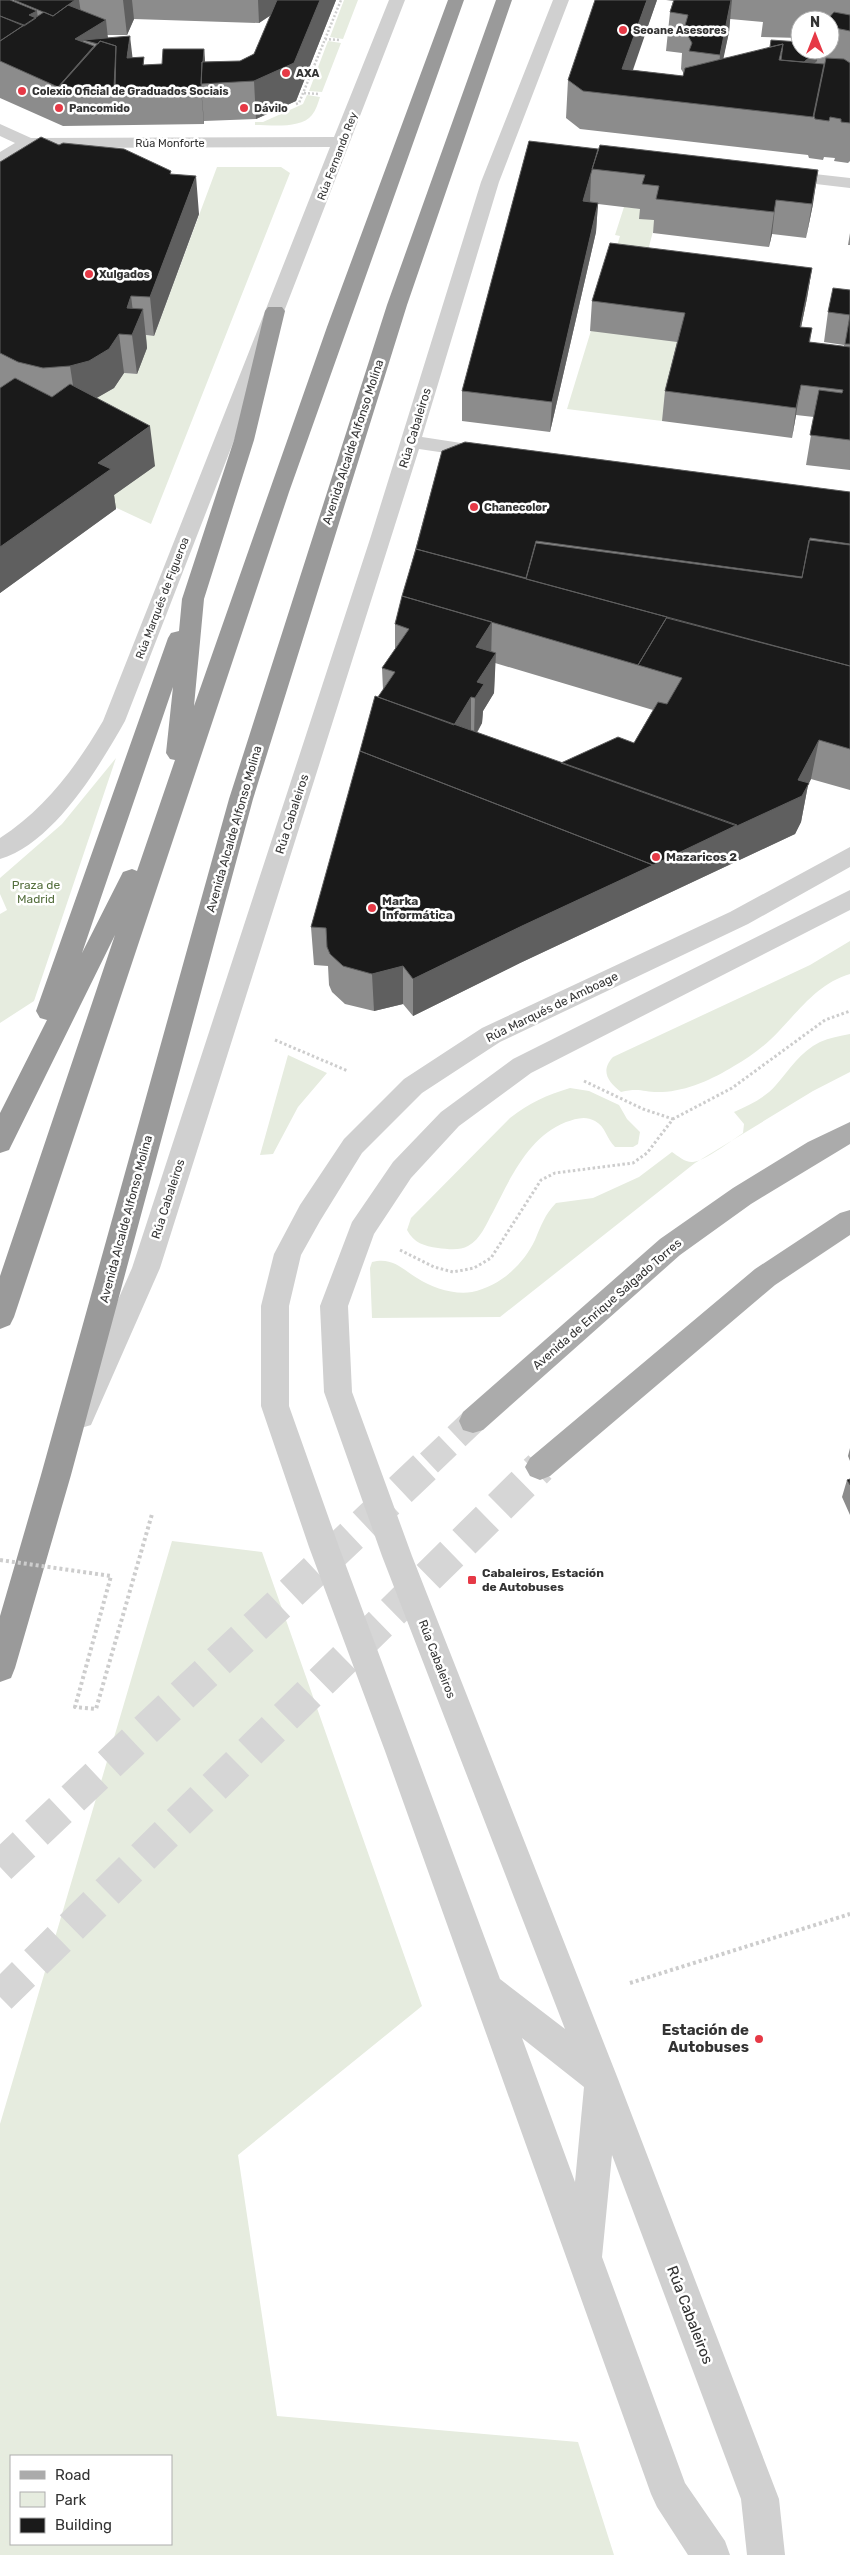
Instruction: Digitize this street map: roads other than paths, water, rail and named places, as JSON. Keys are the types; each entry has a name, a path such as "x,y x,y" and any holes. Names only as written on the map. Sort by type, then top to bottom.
{"highway":[{"path":"0,1317 174,794 406,132 456,0"},
{"name":"Avenida Alcalde Alfonso Molina","path":"0,1668 56,1475 241,799 397,305 504,0"},
{"path":"13,1113 193,599 244,440 275,311"},
{"path":"0,1143 13,1113 174,794 193,599"}],"main road":[{"name":"Avenida de Enrique Salgado Torres","path":"473,1421 670,1247 742,1196 817,1149 850,1132"},
{"path":"540,1467 765,1277 850,1221"}],"street":[{"name":"Rúa Fernando Rey","path":"275,311 397,0"},
{"name":"Rúa Cabaleiros","path":"56,1475 146,1268 379,546 410,442 562,0"},
{"name":"Rúa Monforte","path":"0,130 28,144 342,142"},
{"path":"0,160 28,144"},
{"path":"763,173 850,183"},
{"name":"Rúa Marqués de Figueroa","path":"0,850 16,841 58,804 88,767 114,720 275,311"},
{"path":"410,442 508,456"},
{"name":"Rúa Marqués de Amboage","path":"275,1306 288,1254 310,1213 353,1146 413,1086 491,1035 739,918 850,856"},
{"name":"Rúa Cabaleiros","path":"766,2555 760,2499 601,2079 397,1556 338,1392 334,1306 362,1230 402,1170 450,1119 522,1066 850,899"},
{"name":"Rúa Cabaleiros","path":"275,1306 275,1406 324,1547 401,1751 670,2494 711,2555"},
{"path":"486,1989 601,2079"},
{"name":"Rúa Cabaleiros","path":"585,2260 601,2079"}],"tunnel":[{"path":"429,1463 473,1421"},
{"path":"0,1867 430,1462"},
{"path":"0,1997 540,1467"}],"place":[{"name":"Seoane Asesores","path":"623,30"},
{"name":"AXA","path":"286,73"},
{"name":"Colexio Oficial de Graduados Sociais","path":"22,91"},
{"name":"Pancomido","path":"59,108"},
{"name":"Dávilo","path":"244,108"},
{"name":"Xulgados","path":"89,274"},
{"name":"Chanecolor","path":"474,507"},
{"name":"Mazaricos 2","path":"656,857"},
{"name":"Marka Informática","path":"372,908"},
{"name":"Cabaleiros, Estación de Autobuses","path":"472,1580"},
{"name":"Estación de Autobuses","path":"759,2039"}],"park label":[{"name":"Praza de Madrid","path":"36,892"}]}
